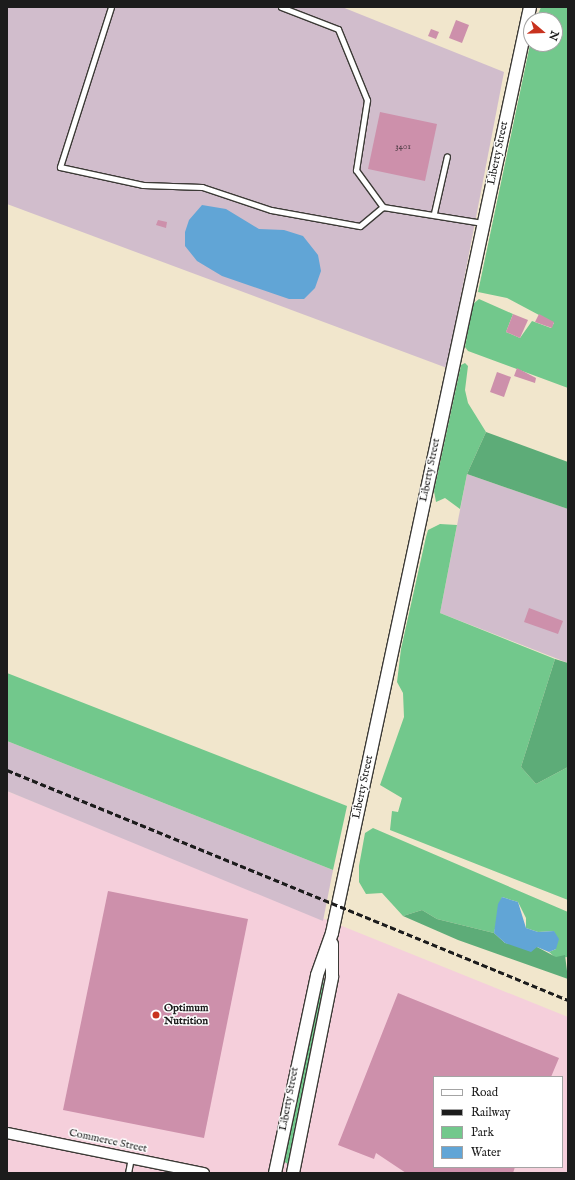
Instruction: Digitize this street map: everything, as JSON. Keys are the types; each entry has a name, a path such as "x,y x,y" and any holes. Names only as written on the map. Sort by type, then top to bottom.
{"street":[{"name":"Liberty Street","path":"275,1173 316,983 332,933 530,7"},
{"name":"Liberty Street","path":"293,1173 332,976 332,933"},
{"name":"Commerce Street","path":"7,1133 204,1173"}],"lane":[{"path":"111,7 60,167 143,185 202,187 271,210 360,226 383,208 434,213 483,223"},
{"path":"281,7 338,29 367,100 356,170 383,208"},
{"path":"434,213 447,156"},
{"path":"128,1173 131,1158"}],"shaded area":[{"path":"7,7 342,7 504,72 447,368 7,204"},
{"path":"467,474 568,509 568,663 440,613"},
{"path":"7,741 333,870 323,921 7,791"},
{"path":"7,791 568,1017 568,1173 7,1173"}],"green space":[{"path":"541,7 568,7 568,388 468,351 465,347 473,304 479,299 513,314 506,332 520,338 532,321 551,328 554,323 507,298 478,292 528,52 563,52 563,12 539,12"},
{"path":"465,363 468,366 465,390 468,403 486,432 467,474 460,509 445,498 436,502 434,491 461,365"},
{"path":"486,432 568,462 568,509 467,474"},
{"path":"440,524 457,525 440,613 555,659 521,767 536,784 568,767 568,900 390,830 392,811 398,812 402,798 380,785 404,717 403,693 397,682 401,649 428,530"},
{"path":"555,659 568,663 568,767 536,784 521,767"},
{"path":"7,673 347,806 333,870 7,741"},
{"path":"373,828 568,912 568,957 556,958 549,952 556,949 554,931 538,932 526,928 526,918 518,902 502,897 494,933 437,919 422,910 403,916 382,893 366,894 359,882 359,866 365,833"},
{"path":"422,910 437,919 494,933 505,943 537,947 556,957 565,955 568,979 458,940 403,916"},
{"path":"325,972 314,1048 288,1164 283,1161"}],"water":[{"path":"202,205 226,209 259,229 284,230 303,236 318,255 321,271 315,288 304,299 289,299 222,276 197,261 185,246 185,232 189,220"},
{"path":"502,897 518,902 526,928 538,932 554,931 559,939 556,949 549,952 537,947 531,952 505,943 494,933 498,904"}],"building":[{"path":"456,20 469,25 462,43 449,38"},
{"path":"431,29 439,32 436,39 428,36"},
{"path":"380,112 437,124 425,181 368,169"},
{"path":"158,220 167,222 166,228 156,225"},
{"path":"513,314 528,320 520,338 506,332"},
{"path":"539,314 554,322 552,328 535,322"},
{"path":"517,368 536,378 535,383 514,376"},
{"path":"497,372 511,377 504,397 490,392"},
{"path":"529,608 563,621 558,634 524,622"},
{"name":"Optimum Nutrition","path":"108,891 248,919 204,1138 63,1110"},
{"path":"398,993 559,1058 551,1076 433,1076 433,1168 515,1168 513,1173 406,1173 376,1153 374,1159 338,1145"}],"railway":[{"path":"7,770 568,1000"}],"place":[{"name":"Optimum Nutrition","path":"156,1015"}]}
